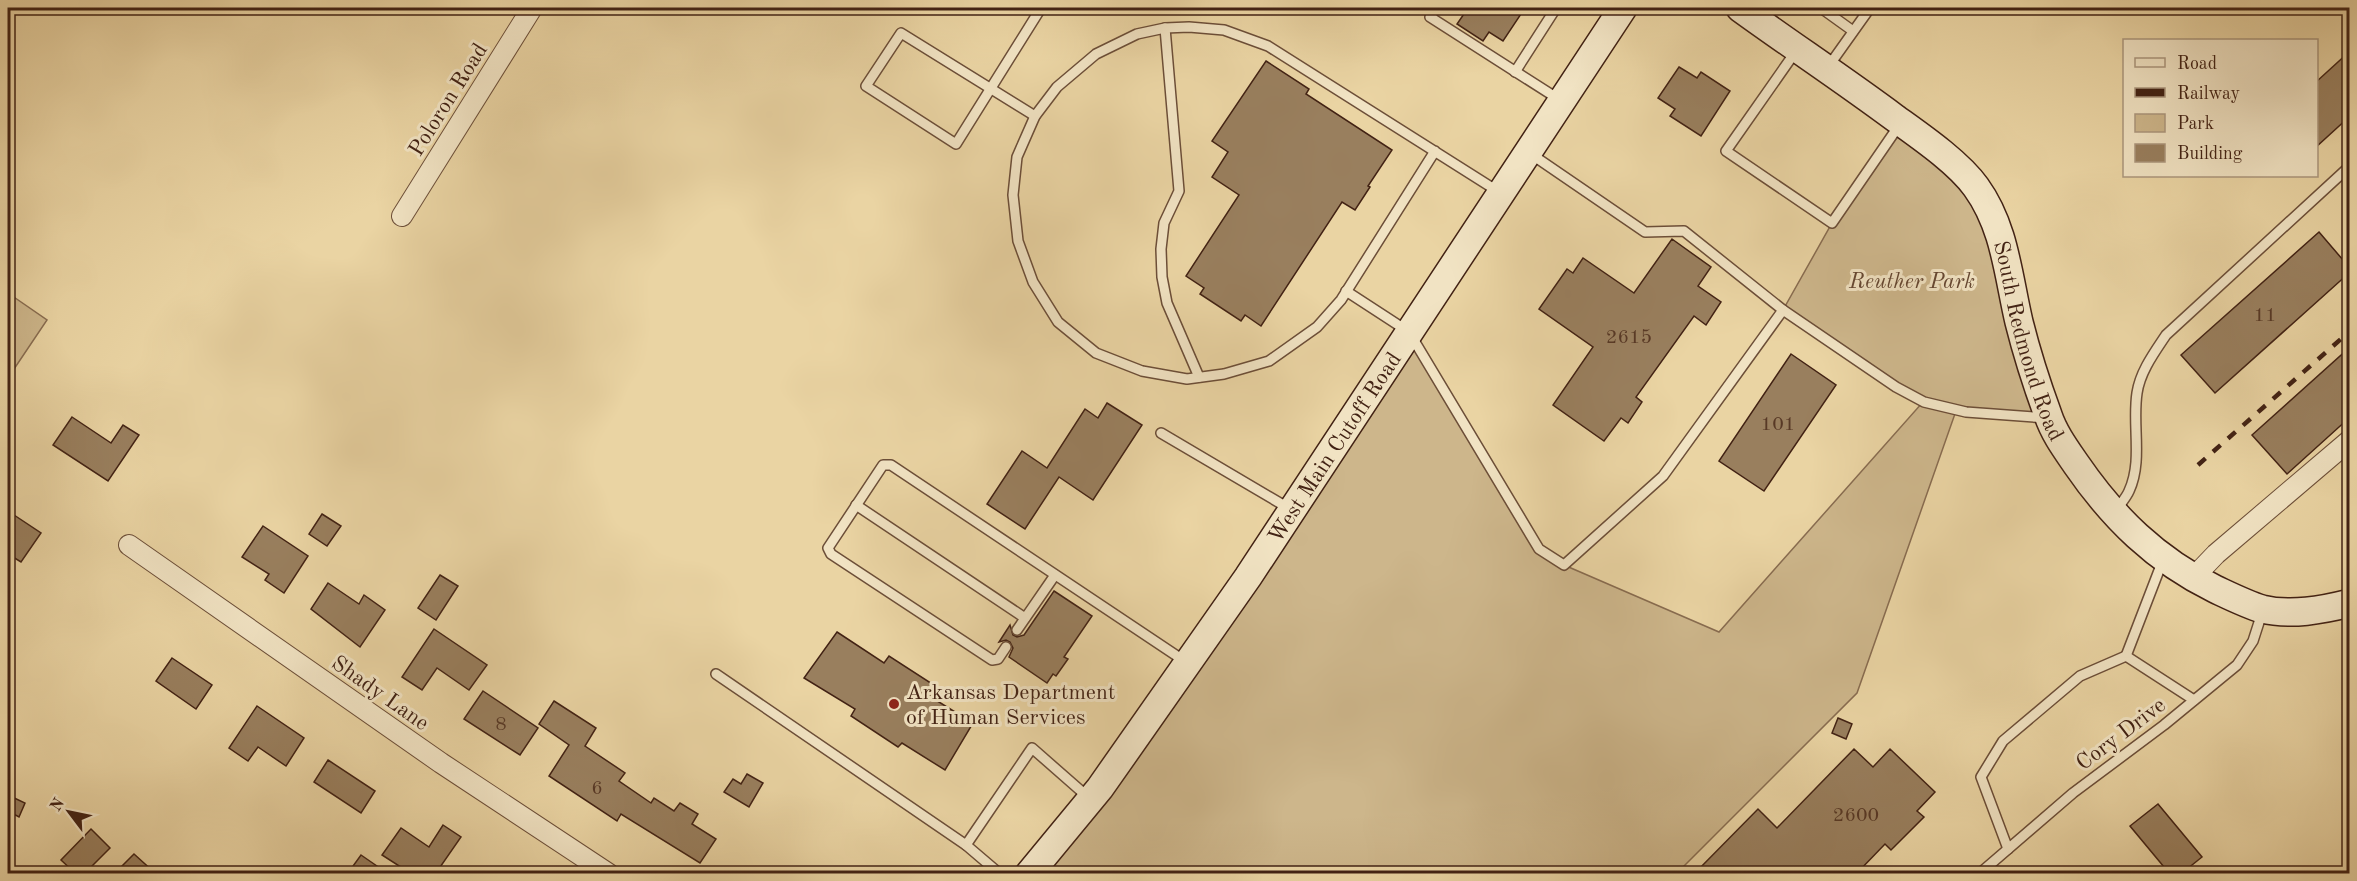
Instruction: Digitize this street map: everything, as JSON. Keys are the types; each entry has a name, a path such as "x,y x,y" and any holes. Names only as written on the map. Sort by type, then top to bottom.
{"main road":[{"name":"West Main Cutoff Road","path":"1029,873 1090,800 1187,663 1292,510 1623,8"},
{"name":"South Redmond Road","path":"1740,8 1901,122 1972,182 1993,214 2003,242 2028,354 2049,418 2062,444 2086,480 2138,538 2163,559 2193,578 2234,598 2264,609 2294,612 2325,609 2349,603"}],"street":[{"name":"Poloron Road","path":"402,216 532,8"},
{"path":"2193,578 2216,554 2349,441"},
{"name":"Shady Lane","path":"129,545 441,763 609,873"}],"lane":[{"path":"1035,116 991,89 901,33 866,86 956,144 991,89 1041,8"},
{"path":"1436,8 1430,17 1562,102"},
{"path":"1515,72 1556,8"},
{"path":"1821,8 1854,31"},
{"path":"1826,69 1870,8"},
{"path":"1435,151 1346,291 1317,327 1269,361 1224,374 1187,379 1142,370 1096,353 1058,322 1033,282 1018,241 1013,195 1017,158 1035,116 1057,87 1096,54 1137,34 1165,28 1189,27 1224,30 1268,46 1435,151 1501,193"},
{"path":"1165,28 1179,191 1164,223 1161,249 1162,277 1167,303 1199,377"},
{"path":"1798,50 1726,151 1832,223 1901,122"},
{"path":"1528,151 1645,232 1684,231 1783,310 1896,387 1924,402 1966,412 2049,418"},
{"path":"2115,513 2129,492 2136,458 2137,392 2142,376 2157,348 2166,335 2349,166"},
{"path":"1346,291 1409,332 1539,549 1564,565 1663,476 1783,310"},
{"path":"1161,433 1292,510"},
{"path":"1006,647 998,659 992,660 831,554 828,548 882,465 891,465 1187,663"},
{"path":"856,505 1025,618"},
{"path":"2008,849 1981,777 2003,741 2080,676 2126,656 2163,559"},
{"path":"1017,630 1055,575"},
{"name":"Cory Drive","path":"1979,873 2073,793 2237,665 2246,654 2264,609"},
{"path":"2126,656 2194,700"},
{"path":"716,674 966,845 1000,873"},
{"path":"966,845 1032,748 1090,800"}],"green space":[{"name":"Reuther Park","path":"1901,122 1972,181 2049,418 1957,408 1857,693 1677,873 1029,874 1409,332 1539,549 1564,565 1719,632 1923,402 1783,310 1832,223"},
{"path":"8,293 47,320 8,378"}],"building":[{"path":"1468,8 1525,8 1503,41 1489,32 1483,41 1457,24"},
{"path":"2349,52 2349,117 2318,145 2318,80"},
{"path":"1266,61 1309,89 1306,94 1392,150 1355,210 1342,202 1261,326 1245,315 1241,321 1200,294 1204,288 1186,276 1239,195 1212,177 1228,152 1212,141"},
{"path":"1679,67 1697,78 1701,72 1730,91 1701,136 1670,116 1675,109 1658,98"},
{"path":"2319,232 2349,267 2349,273 2215,393 2181,355"},
{"path":"1672,239 1711,267 1698,286 1721,302 1706,325 1694,316 1636,397 1642,402 1628,423 1621,418 1604,441 1553,405 1593,347 1539,309 1567,269 1573,273 1583,258 1634,293"},
{"path":"2349,348 2349,418 2287,474 2252,435"},
{"path":"1791,354 1836,385 1764,491 1719,461"},
{"path":"1107,403 1142,425 1093,500 1059,477 1025,529 987,504 1022,451 1047,468 1085,409 1098,418"},
{"path":"72,417 111,443 123,425 139,435 108,481 53,445"},
{"path":"8,511 41,533 21,562 8,554"},
{"path":"322,514 341,526 327,546 309,534"},
{"path":"263,526 308,556 284,593 265,580 269,574 242,557"},
{"path":"440,575 458,586 436,620 418,608"},
{"path":"328,583 359,604 364,595 385,610 360,647 311,609"},
{"path":"1054,591 1092,616 1064,657 1068,659 1056,676 1053,674 1047,683 1009,657 1013,648 1010,642 1006,640 999,642 1010,625 1013,635 1017,637 1024,635"},
{"path":"434,629 487,665 469,690 437,668 422,690 402,677"},
{"name":"Arkansas Department of Human Services","path":"837,632 884,663 889,656 940,689 934,699 973,723 945,770 902,743 898,747 851,716 855,709 804,678"},
{"path":"172,658 212,685 196,709 156,681"},
{"path":"483,691 538,728 520,755 464,719"},
{"path":"554,701 596,728 585,746 625,773 619,781 651,803 654,798 674,811 680,803 698,814 692,824 716,839 700,863 621,814 617,821 549,776 569,745 539,724"},
{"path":"257,706 304,738 286,766 258,747 248,761 229,748"},
{"path":"1838,718 1852,724 1846,739 1832,733"},
{"path":"1854,749 1873,767 1890,749 1935,792 1917,811 1924,817 1891,850 1885,844 1857,873 1695,873 1758,809 1777,828"},
{"path":"328,760 375,791 361,813 314,782"},
{"path":"747,774 763,783 749,807 724,792 733,779 741,784"},
{"path":"8,795 25,803 19,817 8,811"},
{"path":"2158,804 2202,857 2182,873 2169,873 2130,826"},
{"path":"443,825 461,837 436,873 410,873 382,855 401,828 429,847"},
{"path":"91,829 110,848 85,873 75,873 61,860"},
{"path":"134,854 155,873 115,873"},
{"path":"361,855 387,873 348,873"}],"railway":[{"path":"2198,465 2350,331"}],"place":[{"name":"Arkansas Department of Human Services","path":"894,704"}]}
